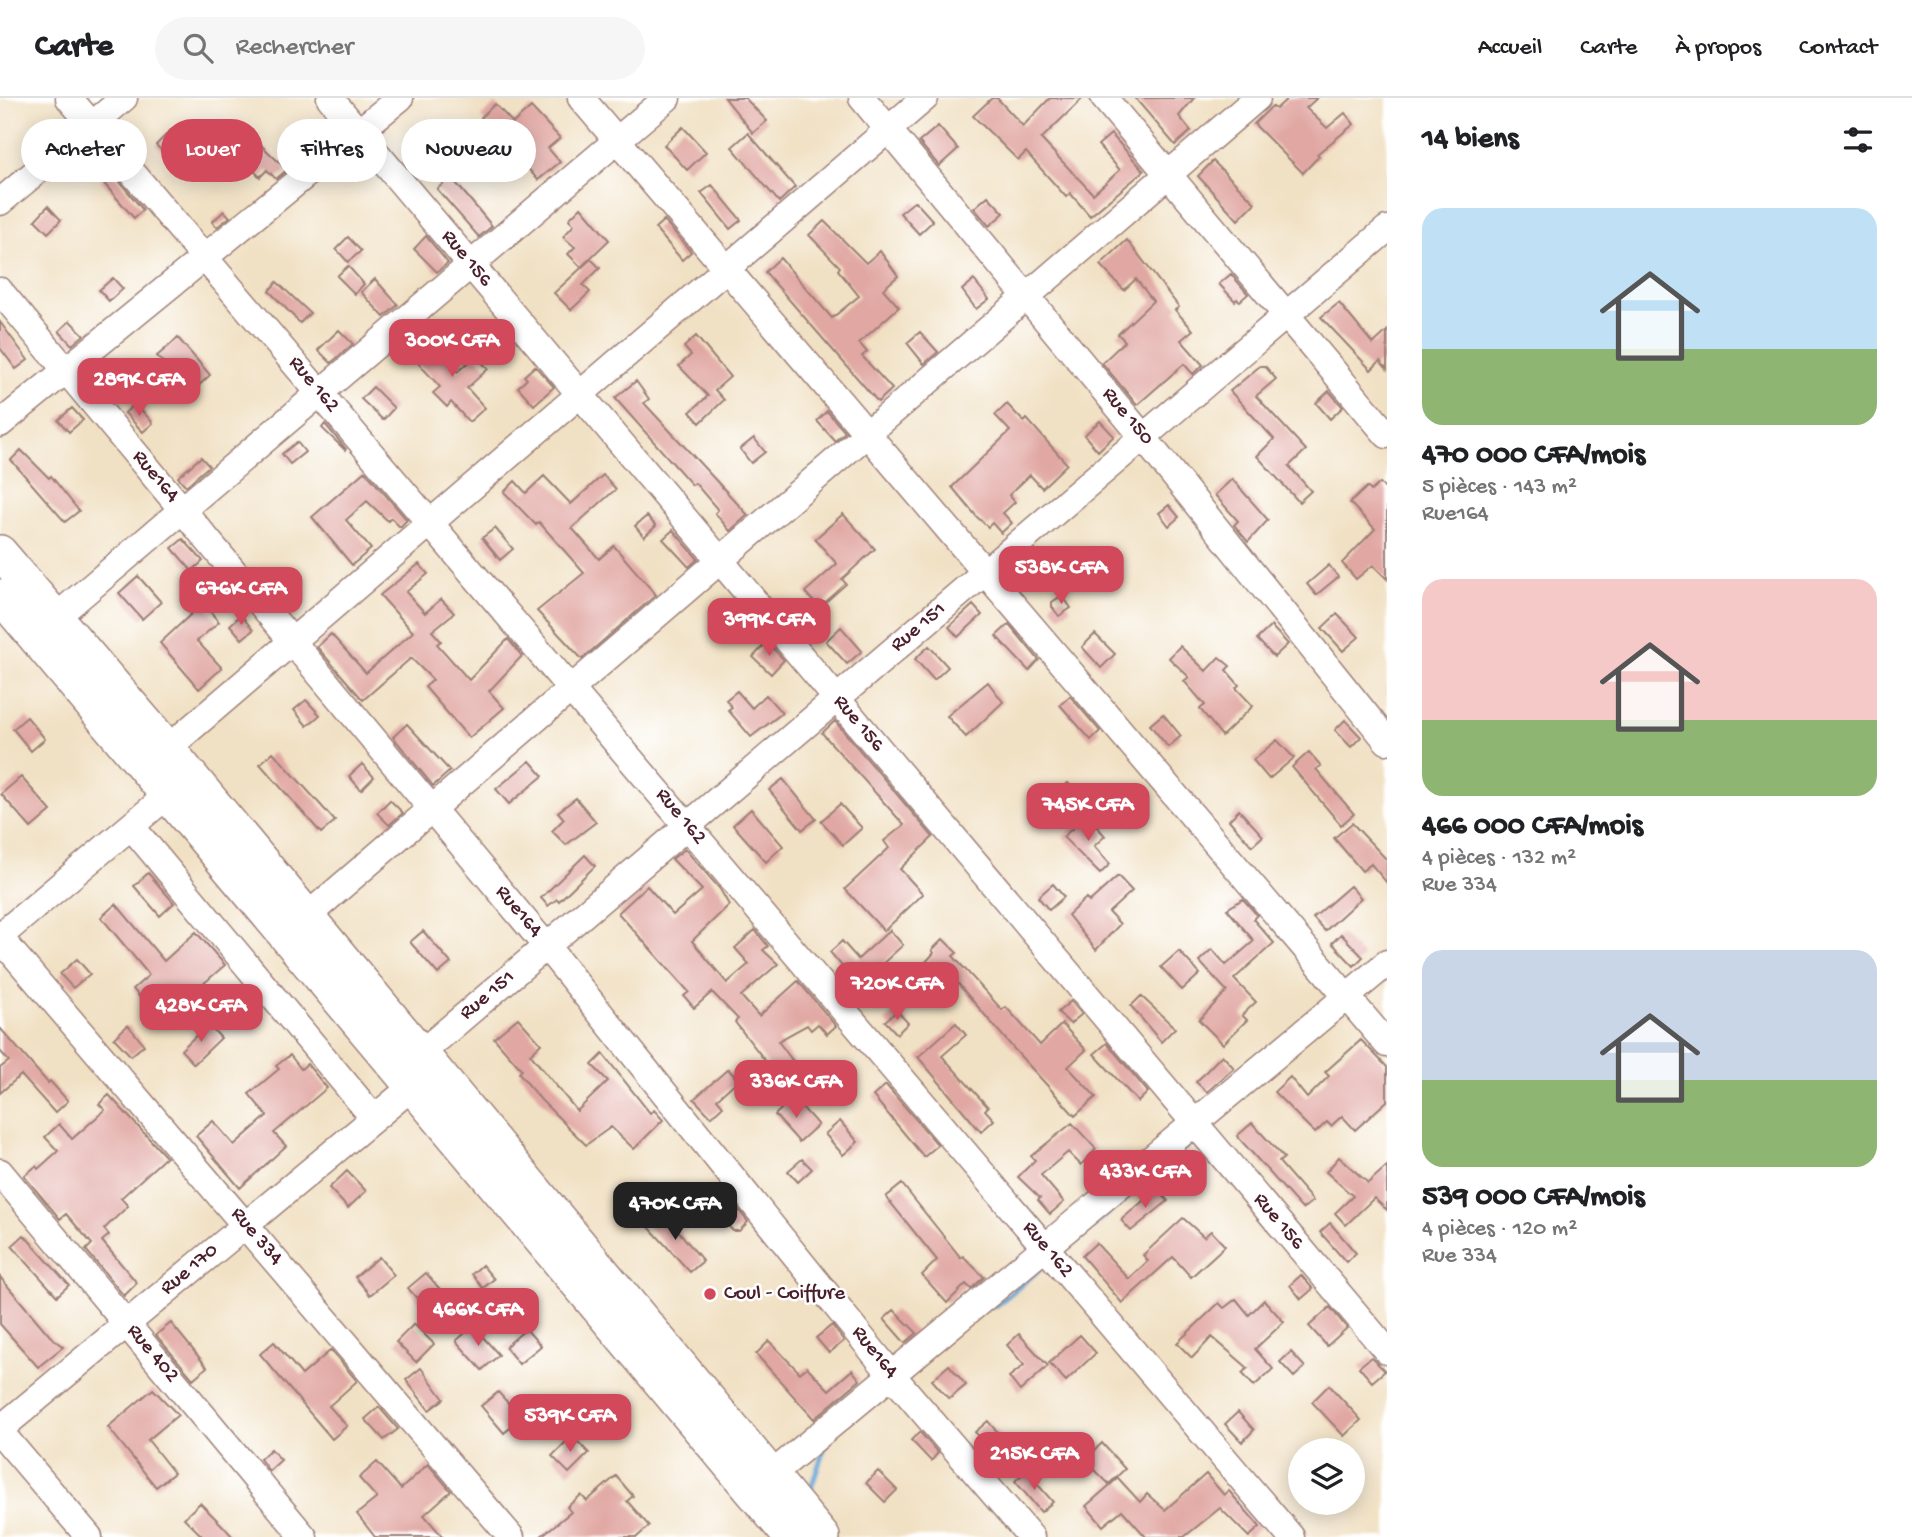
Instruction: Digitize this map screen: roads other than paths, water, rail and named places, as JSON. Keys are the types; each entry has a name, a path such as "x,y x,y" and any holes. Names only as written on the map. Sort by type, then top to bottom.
{"main road":[{"path":"0,552 168,748 306,917 416,1070 789,1536"},
{"path":"0,596 169,794 416,1070 823,1537"}],"street":[{"name":"Rue 162","path":"69,98 87,119"},
{"path":"99,119 124,98"},
{"name":"Rue 156","path":"330,98 347,119"},
{"path":"374,119 400,98"},
{"path":"581,98 1387,1044"},
{"path":"56,617 667,98"},
{"name":"Rue 150","path":"862,98 1143,436 1387,741"},
{"path":"168,748 925,98"},
{"path":"1104,98 1387,435"},
{"path":"306,917 1256,98"},
{"name":"Rue 156","path":"387,166 1387,1351"},
{"path":"0,202 24,182"},
{"name":"Rue 162","path":"140,182 1291,1537"},
{"path":"0,424 297,182"},
{"name":"Rue 151","path":"416,1070 546,946 1387,229"},
{"name":"Rue164","path":"0,291 546,946 891,1374 1031,1537"},
{"path":"0,937 169,794"},
{"path":"131,826 373,1117"},
{"name":"Rue 334","path":"0,937 511,1537"},
{"path":"771,1475 1387,963"},
{"name":"Rue 170","path":"0,1430 373,1117 416,1070"},
{"name":"Rue 402","path":"0,1172 303,1537"},
{"path":"0,1430 89,1537"}],"waterway":[{"path":"1068,1247 1192,1142"},
{"path":"995,1306 1044,1266"},
{"path":"810,1491 826,1443"}],"place":[{"name":"Coul - Coiffure","path":"710,1294"}]}
